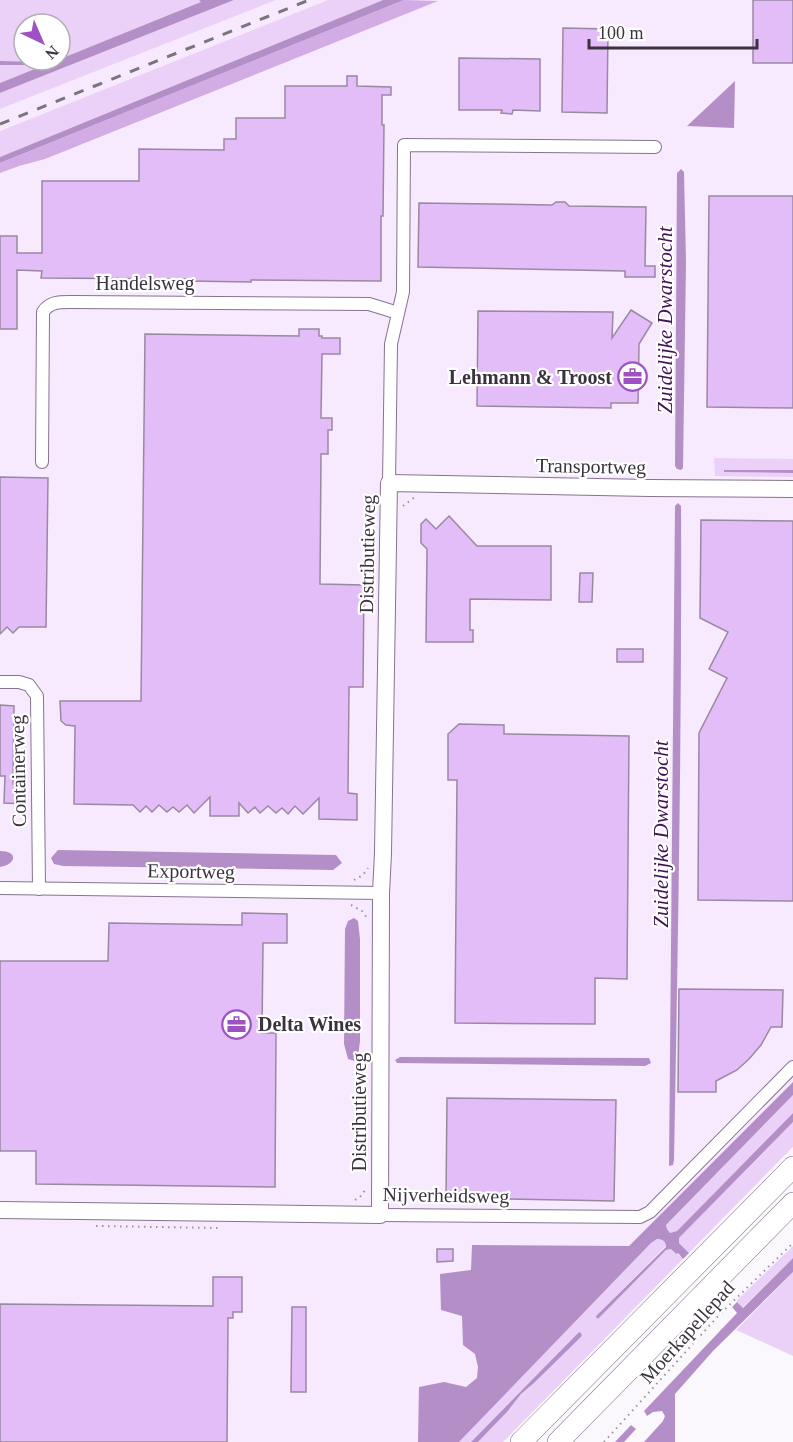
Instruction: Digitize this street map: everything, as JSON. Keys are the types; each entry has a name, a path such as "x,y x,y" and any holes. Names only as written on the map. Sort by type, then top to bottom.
{"highway":[{"path":"521,1442 793,1167"},
{"path":"558,1442 793,1203"},
{"path":"574,1442 686,1311"}],"street":[{"name":"Distributieweg","path":"380,1215 381,893 384,840 391,344 403,292 404,146 655,147"},
{"name":"Handelsweg","path":"42,462 43,312 53,303 369,304 399,314"},
{"name":"Transportweg","path":"389,483 793,489"},
{"name":"Containerweg","path":"0,682 29,684 37,696 39,889"},
{"name":"Exportweg","path":"0,888 381,893"},
{"name":"Nijverheidsweg","path":"0,1210 640,1217 650,1212 793,1067"}],"path":[{"path":"346,892 346,902 362,911 370,923"},
{"name":"Distributieweg","path":"352,1202 360,1197 368,1181"},
{"name":"Moerkapellepad","path":"604,1442 734,1298 793,1243"}],"shaded area":[{"path":"0,0 199,0 202,2 72,54 72,12 12,12 12,61 0,61"},
{"path":"199,0 234,0 72,64 72,54 201,2"},
{"path":"234,0 276,0 0,109 0,93 53,72 72,72 72,64"},
{"path":"276,0 328,0 0,131 0,109"},
{"path":"328,0 383,0 0,157 0,131"},
{"path":"383,0 404,0 0,163 0,157"},
{"path":"396,0 793,0 793,1095 455,1442 0,1442 0,165"},
{"path":"404,0 438,1 45,159 0,173 0,163"},
{"path":"0,61 12,61 12,65 0,65"},
{"path":"0,65 12,65 12,72 27,72 0,83"},
{"path":"27,72 53,72 0,93 0,83"},
{"path":"735,81 734,128 687,126"},
{"path":"681,169 684,172 686,262 683,468 681,470 675,466 677,173"},
{"path":"714,458 793,459 793,470 723,471 793,473 793,477 715,476"},
{"path":"724,470 793,470 793,473 724,472"},
{"path":"678,503 681,506 679,833 674,1160 673,1165 669,1166 675,506"},
{"path":"58,850 336,855 342,863 333,870 63,866 54,864 51,858"},
{"path":"0,851 10,853 13,858 10,863 0,867"},
{"path":"354,918 358,921 360,939 358,1057 363,1062 348,1059 344,1044 345,929 348,921"},
{"path":"400,1057 649,1058 651,1063 645,1066 397,1063 395,1060"},
{"path":"793,1082 793,1095 666,1225 670,1233 677,1231 793,1113 793,1122 679,1238 679,1243 689,1253 683,1259 671,1249 666,1250 598,1319 596,1316 666,1247 661,1239 651,1243 459,1442 418,1442 419,1387 444,1382 466,1387 477,1378 478,1367 475,1354 463,1345 462,1316 441,1310 440,1274 471,1270 472,1245 629,1246"},
{"path":"793,1095 793,1113 677,1231 670,1233 666,1225"},
{"path":"793,1122 793,1147 689,1253 679,1243 679,1238"},
{"path":"661,1239 666,1246 596,1316 598,1319 666,1250 671,1249 683,1259 503,1442 478,1442 521,1394 582,1335 578,1333 471,1442 459,1442 651,1243"},
{"path":"793,1246 793,1258 742,1308 737,1300"},
{"path":"793,1258 793,1272 713,1351 675,1394 675,1442 644,1442 665,1416 662,1411 653,1412 647,1416 644,1411 737,1313 732,1307 737,1302 743,1308"},
{"path":"793,1272 793,1356 736,1330"},
{"path":"580,1332 581,1337 521,1394 478,1442 471,1442 578,1333"},
{"path":"631,1425 636,1429 624,1442 615,1442"}],"building":[{"path":"753,0 793,0 793,63 753,63"},
{"path":"563,28 608,29 607,113 562,112"},
{"path":"459,58 540,59 540,111 513,110 512,114 501,113 502,110 459,110"},
{"path":"347,76 357,76 357,86 391,87 391,95 382,95 382,125 384,125 381,281 251,280 251,282 41,278 42,271 17,270 17,329 0,329 0,236 17,236 17,253 42,253 42,181 139,181 139,149 224,150 224,139 236,139 236,118 285,118 285,86 347,86"},
{"path":"709,196 793,196 793,408 707,407"},
{"path":"556,202 565,202 569,206 646,207 645,266 655,266 655,277 625,277 625,271 418,267 419,203 552,205"},
{"path":"631,310 652,323 639,344 638,403 611,403 611,408 477,406 478,311 613,312 612,338"},
{"path":"299,329 319,329 319,336 322,338 340,338 340,354 322,354 321,418 332,418 332,430 328,430 328,454 321,454 320,584 364,585 363,687 349,687 348,793 357,794 357,820 319,819 319,798 303,814 295,806 288,814 282,808 276,813 268,806 260,813 255,807 248,813 239,803 239,816 210,816 210,797 194,813 187,805 179,812 173,807 167,812 159,805 152,812 146,806 140,812 133,805 74,804 75,726 66,725 61,721 60,701 141,701 145,334 299,336"},
{"path":"0,477 48,478 46,627 19,627 13,633 7,627 0,634"},
{"path":"449,516 477,546 551,546 551,600 470,599 470,630 473,630 473,642 426,642 427,549 421,543 421,524 426,519 436,529"},
{"path":"701,520 793,521 793,901 698,900 699,733 727,678 709,669 728,632 700,618"},
{"path":"580,573 593,573 592,602 579,602"},
{"path":"617,649 643,649 643,662 617,662"},
{"path":"0,705 14,706 13,784 25,784 24,804 4,803 5,776 0,776"},
{"path":"459,724 504,725 504,734 629,736 627,979 595,978 595,1024 455,1023 457,780 448,780 448,734"},
{"path":"242,913 287,914 287,943 263,943 262,1033 276,1033 275,1187 36,1184 36,1151 0,1151 0,961 108,961 109,923 242,925"},
{"path":"679,989 783,990 782,1027 771,1027 761,1045 749,1059 737,1070 716,1081 716,1092 678,1092"},
{"path":"447,1098 616,1100 614,1201 446,1198"},
{"path":"437,1249 453,1249 453,1261 437,1262"},
{"path":"213,1277 242,1277 242,1312 233,1312 233,1318 228,1318 227,1442 0,1442 0,1304 213,1306"},
{"path":"292,1307 306,1307 306,1392 291,1392"}],"railway":[{"path":"0,124 309,0"}],"place":[{"name":"Lehmann & Troost","path":"633,377"},
{"name":"Delta Wines","path":"237,1024"}],"water label":[{"name":"Zuidelijke Dwarstocht","path":"665,320"},
{"name":"Zuidelijke Dwarstocht","path":"661,834"}]}
